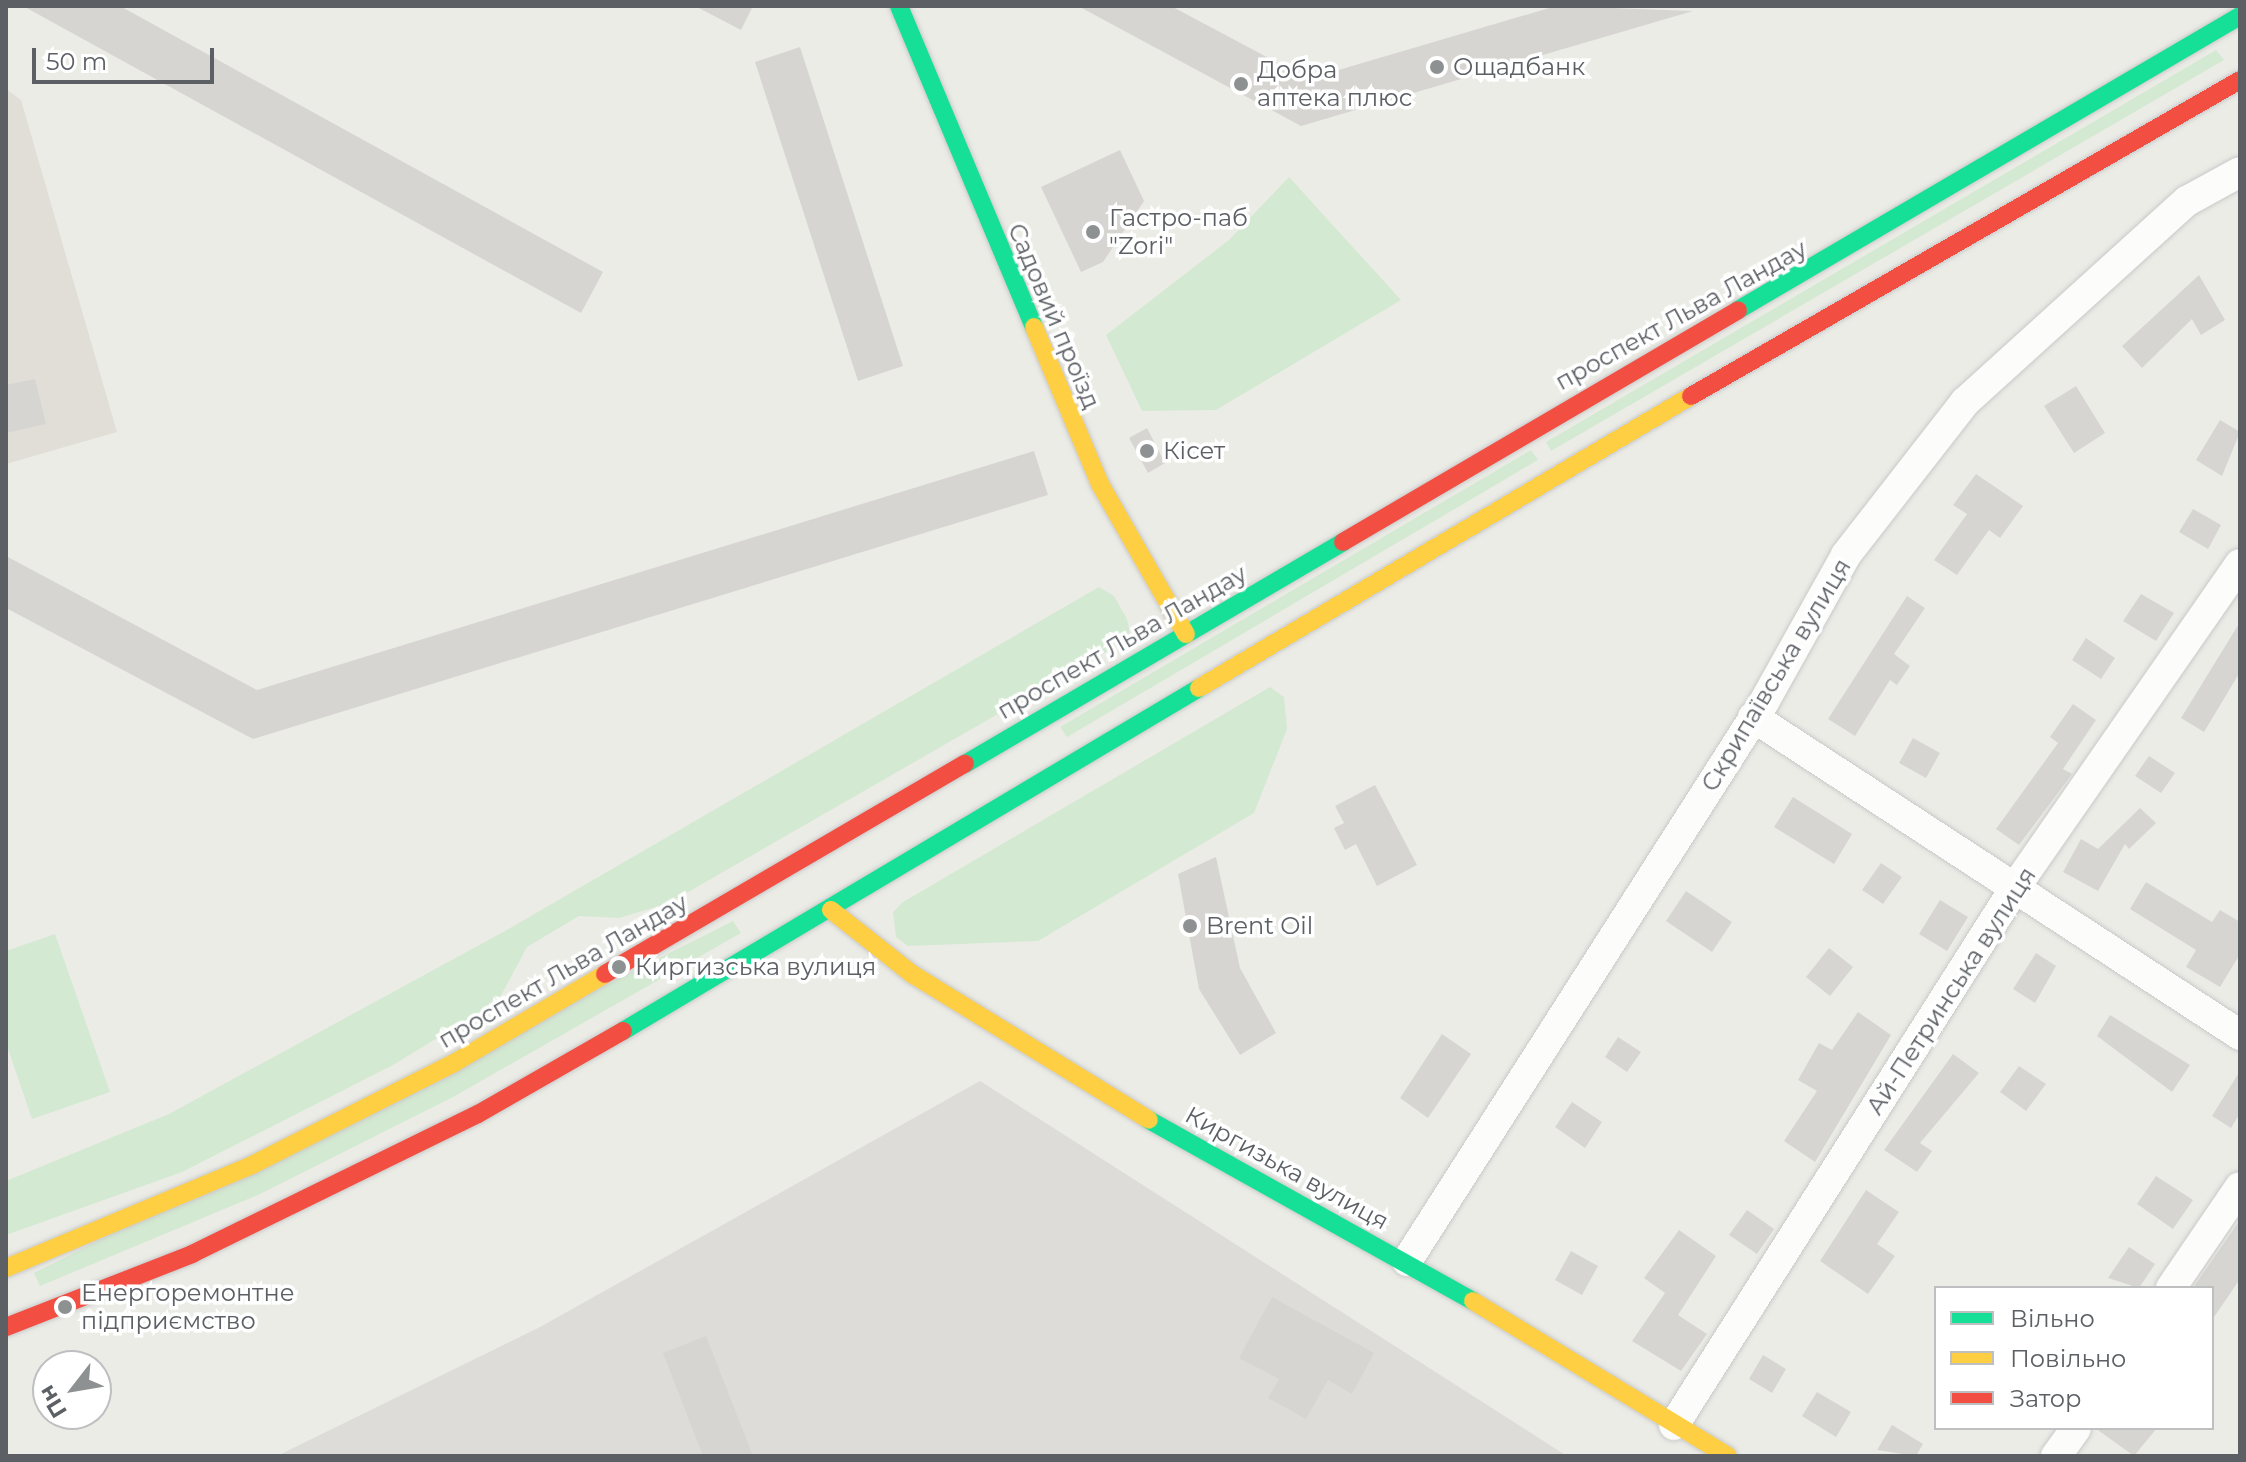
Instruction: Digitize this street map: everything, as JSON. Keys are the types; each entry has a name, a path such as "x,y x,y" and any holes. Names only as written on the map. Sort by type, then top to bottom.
{"main road":[{"name":"Садовий проїзд","path":"899,6 1100,484 1186,634"},
{"name":"проспект Льва Ландау","path":"6,1268 125,1222 354,1116 1186,634 2240,16"},
{"path":"6,1327 192,1254 395,1157 831,910 1051,756 2240,80"},
{"path":"1031,723 1051,756"},
{"path":"800,858 831,910"},
{"name":"Киргизька вулиця","path":"831,910 912,974 1103,1093 1407,1261 1728,1456"}],"street":[{"name":"Скрипаївська вулиця","path":"1407,1261 1753,717 1846,555 1965,402 2187,201 2240,172"},
{"name":"Ай-Петринська вулиця","path":"1674,1425 2016,886 2240,564"},
{"path":"1753,717 2240,1035"},
{"path":"2172,1286 2240,1187"},
{"path":"2056,1456 2075,1430"}],"shaded area":[{"path":"6,89 21,100 117,432 6,464"},
{"path":"980,1081 1567,1456 277,1456 540,1327"}],"green space":[{"path":"2216,50 2224,60 1551,451 1546,442"},
{"path":"1289,177 1401,300 1216,410 1142,411 1106,335 1229,240"},
{"path":"1531,450 1538,460 1067,737 1060,727"},
{"path":"1099,587 1114,596 1127,619 1130,633 1120,644 669,903 619,918 579,916 527,947 498,1001 393,1065 182,1172 6,1235 6,1181 169,1114 505,931"},
{"path":"1270,687 1284,697 1287,729 1254,813 1038,941 908,946 896,937 893,912 903,902"},
{"path":"733,921 741,933 453,1097 260,1194 40,1286 34,1273"},
{"path":"55,934 110,1092 32,1119 6,1043 6,951"}],"building":[{"path":"23,6 120,6 603,272 581,313"},
{"path":"695,6 753,6 741,30"},
{"path":"1078,6 1171,6 1308,79 1556,6 1693,11 1301,126"},
{"path":"800,47 903,366 858,381 755,62"},
{"name":"Гастро-паб \"Zori\"","path":"1120,150 1144,201 1103,262 1081,272 1041,187"},
{"path":"2199,275 2225,320 2201,335 2192,319 2142,368 2122,346"},
{"path":"35,379 46,424 6,433 6,385"},
{"path":"2076,386 2105,433 2074,453 2044,406"},
{"path":"2220,420 2240,432 2222,476 2196,460"},
{"name":"Кісет","path":"1147,428 1165,463 1148,473 1129,438"},
{"path":"1034,451 1048,495 253,739 6,608 6,556 257,690"},
{"path":"1976,474 2023,506 2000,538 1989,530 1957,575 1934,560 1967,514 1953,505"},
{"path":"2193,509 2221,525 2208,549 2179,532"},
{"path":"2141,594 2174,613 2156,641 2123,621"},
{"path":"1907,596 1925,608 1894,654 1910,666 1897,685 1890,680 1855,736 1828,719"},
{"path":"2240,622 2240,672 2204,732 2181,718"},
{"path":"2086,638 2115,658 2101,679 2072,660"},
{"path":"2073,704 2096,720 2063,769 2072,774 2019,845 1996,829 2058,743 2050,737"},
{"path":"1913,738 1940,753 1926,778 1899,763"},
{"path":"2149,756 2175,773 2161,793 2135,776"},
{"path":"1375,785 1417,865 1377,886 1356,844 1345,850 1334,828 1344,823 1335,806"},
{"path":"1793,797 1852,834 1834,864 1774,827"},
{"path":"2140,808 2156,823 2129,849 2125,844 2098,891 2063,872 2081,839 2098,849"},
{"path":"1216,857 1240,968 1276,1033 1240,1055 1199,989 1178,874"},
{"path":"1881,863 1902,877 1883,904 1862,890"},
{"path":"2146,882 2212,922 2220,910 2240,922 2240,954 2220,987 2186,967 2196,950 2130,909"},
{"path":"1686,891 1732,922 1712,952 1666,921"},
{"path":"1940,900 1968,917 1947,951 1919,934"},
{"path":"1829,948 1853,967 1830,996 1806,977"},
{"path":"2036,953 2056,966 2035,1003 2013,989"},
{"path":"1858,1012 1891,1035 1815,1162 1784,1141 1817,1091 1798,1080 1819,1043 1832,1050"},
{"path":"2110,1015 2190,1065 2172,1092 2097,1036"},
{"path":"1442,1034 1471,1054 1428,1118 1400,1098"},
{"path":"1618,1037 1641,1052 1627,1072 1605,1057"},
{"path":"1953,1054 1979,1073 1920,1143 1932,1151 1917,1172 1884,1150"},
{"path":"2019,1066 2046,1084 2026,1111 2000,1092"},
{"path":"2240,1071 2240,1113 2231,1128 2212,1116"},
{"path":"1572,1102 1602,1122 1585,1148 1555,1127"},
{"path":"2156,1176 2193,1200 2173,1229 2137,1204"},
{"path":"1866,1190 1899,1212 1877,1244 1895,1256 1868,1294 1820,1261"},
{"path":"1747,1210 1774,1229 1757,1254 1729,1235"},
{"path":"2240,1220 2240,1279 2214,1317 2214,1286 2194,1286"},
{"path":"1679,1230 1716,1256 1678,1315 1707,1334 1681,1371 1632,1341 1665,1293 1644,1278"},
{"path":"2129,1247 2155,1264 2140,1286 2108,1278"},
{"path":"1571,1251 1598,1266 1582,1295 1555,1280"},
{"path":"1272,1297 1374,1353 1352,1394 1328,1380 1306,1419 1268,1398 1279,1379 1239,1358"},
{"path":"706,1336 753,1456 703,1456 663,1353"},
{"path":"1763,1355 1786,1369 1772,1393 1749,1379"},
{"path":"1817,1392 1851,1412 1836,1437 1802,1416"},
{"path":"1892,1425 1923,1444 1916,1456 1877,1450"},
{"path":"2098,1430 2155,1430 2134,1456"}],"traffic: fast":[{"path":"899,6 1034,327"},
{"path":"1738,310 2240,16"},
{"path":"965,764 1343,542"},
{"path":"623,1031 1199,688"},
{"path":"1149,1120 1473,1301"}],"traffic: slow":[{"path":"1034,327 1100,484 1186,634"},
{"path":"1199,688 1691,396"},
{"path":"831,910 912,974 1149,1120"},
{"path":"6,1268 252,1165 454,1063 605,974"},
{"path":"1473,1301 1728,1456"}],"traffic: jam":[{"path":"1691,396 2240,80"},
{"path":"1343,542 1738,310"},
{"path":"605,974 965,764"},
{"path":"6,1327 192,1254 478,1114 623,1031"}],"place":[{"name":"Ощадбанк","path":"1437,67"},
{"name":"Добра аптека плюс","path":"1241,84"},
{"name":"Гастро-паб \"Zori\"","path":"1093,232"},
{"name":"Кісет","path":"1147,451"},
{"name":"Brent Oil","path":"1190,926"},
{"name":"Киргизська вулиця","path":"619,967"},
{"name":"Енергоремонтне підприємство","path":"65,1307"}]}
